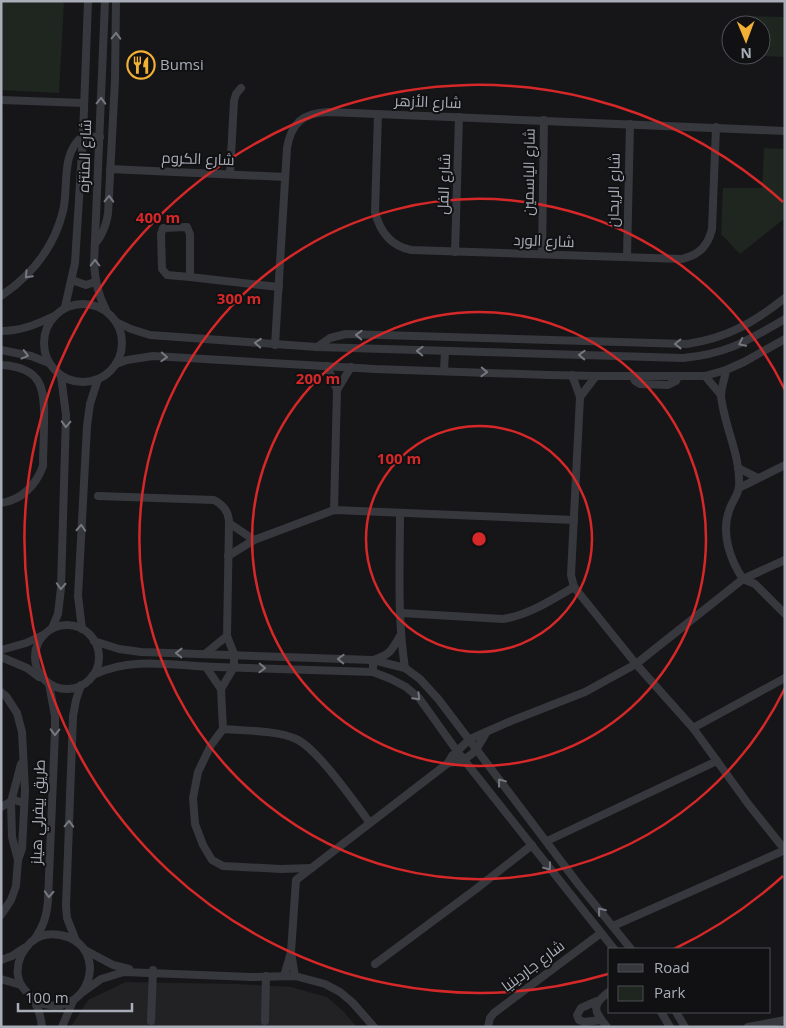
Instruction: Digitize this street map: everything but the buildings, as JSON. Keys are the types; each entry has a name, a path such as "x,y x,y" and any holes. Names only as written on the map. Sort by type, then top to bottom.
{"street":[{"name":"شارع المنتزه","path":"65,307 75,263 83,136 88,1"},
{"name":"شارع المنتزه","path":"105,1 95,282 99,297 106,310"},
{"path":"95,244 102,235 106,225 116,1"},
{"path":"230,174 234,101 236,94 241,88"},
{"path":"1,100 84,103"},
{"name":"شارع الأزهر","path":"275,345 289,136 295,125 304,117 316,112 785,131"},
{"name":"شارع الورد","path":"378,114 375,212 382,232 389,240 404,249 456,252 682,259 699,252 706,246 712,229 716,127"},
{"name":"شارع الفل","path":"456,252 459,117"},
{"name":"شارع الياسمين","path":"542,254 544,120"},
{"name":"شارع الريحان","path":"627,257 630,124"},
{"path":"1,296 29,274 41,261 50,246 63,210 71,149 83,136 100,137"},
{"name":"شارع الكروم","path":"110,169 285,177"},
{"path":"190,277 189,229 187,227 163,228 161,234 162,270 167,275 279,287"},
{"path":"72,280 86,285 95,282"},
{"path":"316,347 330,338 346,334 687,344 708,341 728,334 760,317 785,298"},
{"path":"1,331 11,331 33,326 54,316 65,307 78,303 93,304 106,310 120,330 122,347 116,364 108,373 98,379 79,382 61,376 49,363 44,349 44,334 54,316"},
{"path":"116,322 146,334 275,345 683,358 724,351 743,343 785,319"},
{"path":"116,364 127,360 153,356 444,371 596,376 706,376 744,362 785,339"},
{"path":"1,350 30,356 49,363"},
{"path":"444,371 445,351"},
{"path":"1,364 16,365 26,369 34,376 42,389 44,405 43,466 40,473 34,484 23,494 16,499 1,502"},
{"path":"327,366 337,390 334,510"},
{"path":"337,390 351,367"},
{"path":"726,370 721,395 738,468 739,488 729,510 726,530 728,545 736,569 743,579 755,584 785,614"},
{"path":"572,375 580,397 571,575 574,587 636,664 693,728 785,850 613,926"},
{"path":"47,682 37,667 35,652 38,642 52,628 58,614 61,588 66,414 61,376"},
{"path":"580,397 596,376"},
{"path":"706,376 721,395"},
{"path":"82,629 78,596 87,426 90,404 98,379"},
{"path":"739,488 785,465"},
{"path":"738,468 758,478"},
{"path":"98,496 214,500 226,509 229,523 227,636 234,654 234,667 221,689"},
{"path":"228,556 254,540 334,510 574,520"},
{"path":"400,513 400,636 405,668"},
{"path":"229,523 254,540"},
{"path":"284,976 291,952 296,880 448,763 470,739 512,720 585,692 636,664 743,579 785,560"},
{"path":"401,613 503,619 517,617 574,587"},
{"path":"52,628 72,626 82,629 94,641 98,649 99,658 93,675"},
{"path":"1,650 26,643 45,634"},
{"path":"206,653 227,636"},
{"path":"373,660 384,657 389,653 400,636"},
{"path":"94,641 131,651 373,660 405,668 420,680 439,700 579,885 630,948"},
{"path":"1,657 27,668 47,682 65,689 81,686 93,675 112,667 133,663 373,672 391,679 406,687 419,698 457,751 613,948"},
{"path":"373,660 373,672"},
{"path":"206,667 221,689 223,729 211,745 198,772 194,812 195,824 203,845 212,860 223,866 281,869 312,868"},
{"path":"693,728 785,678"},
{"name":"طريق بيفرلي هيلز","path":"34,940 42,928 47,914 48,900 55,716 47,682"},
{"name":"طريق بيفرلي هيلز","path":"76,941 67,918 66,906 73,716 81,686"},
{"path":"1,692 6,696 17,713 22,732 25,771 22,849 18,860 16,886 11,900 1,915"},
{"path":"223,729 282,734 303,743 335,777 370,823"},
{"path":"448,763 465,760 477,750 486,732"},
{"path":"18,860 14,848 11,824 11,802 23,752"},
{"path":"546,841 717,761"},
{"path":"1,807 18,800 24,803"},
{"path":"1,816 11,824 23,824"},
{"path":"375,964 476,890 532,846"},
{"path":"281,869 296,880"},
{"path":"569,891 579,885"},
{"name":"شارع جاردينيا","path":"488,1027 490,1018 494,1013 601,933"},
{"path":"1,960 12,956 44,935 55,934 66,936 76,941 83,948 121,968 153,972"},
{"path":"26,947 20,956 18,976 21,985 33,1000 42,1027"},
{"path":"83,948 89,959 90,970 88,982 83,992"},
{"path":"291,952 295,976"},
{"path":"151,1021 153,972"},
{"path":"33,1000 43,1005 64,1005 74,1000 101,979 118,973 153,972 251,977 295,976 326,984 340,992 357,1006 374,1027"},
{"path":"265,1021 266,976"},
{"path":"1,979 21,985"},
{"path":"601,1020 584,1022 579,1020 577,1015 581,1008 597,1001 608,993"},
{"path":"62,1027 74,1000"},
{"path":"597,1001 596,1010 607,1027"},
{"path":"662,1013 670,1027"},
{"path":"677,1013 684,1027"},
{"path":"748,1027 785,1020"}],"shaded area":[{"path":"126,982 291,987 327,997 357,1027 71,1027 88,1000"}],"green space":[{"path":"1,1 64,1 59,93 1,90"},
{"path":"771,17 785,17 785,57 771,56"},
{"path":"764,148 785,149 785,218 740,254 721,234 723,188 762,188"}],"place":[{"name":"Bumsi","path":"141,65"}]}
